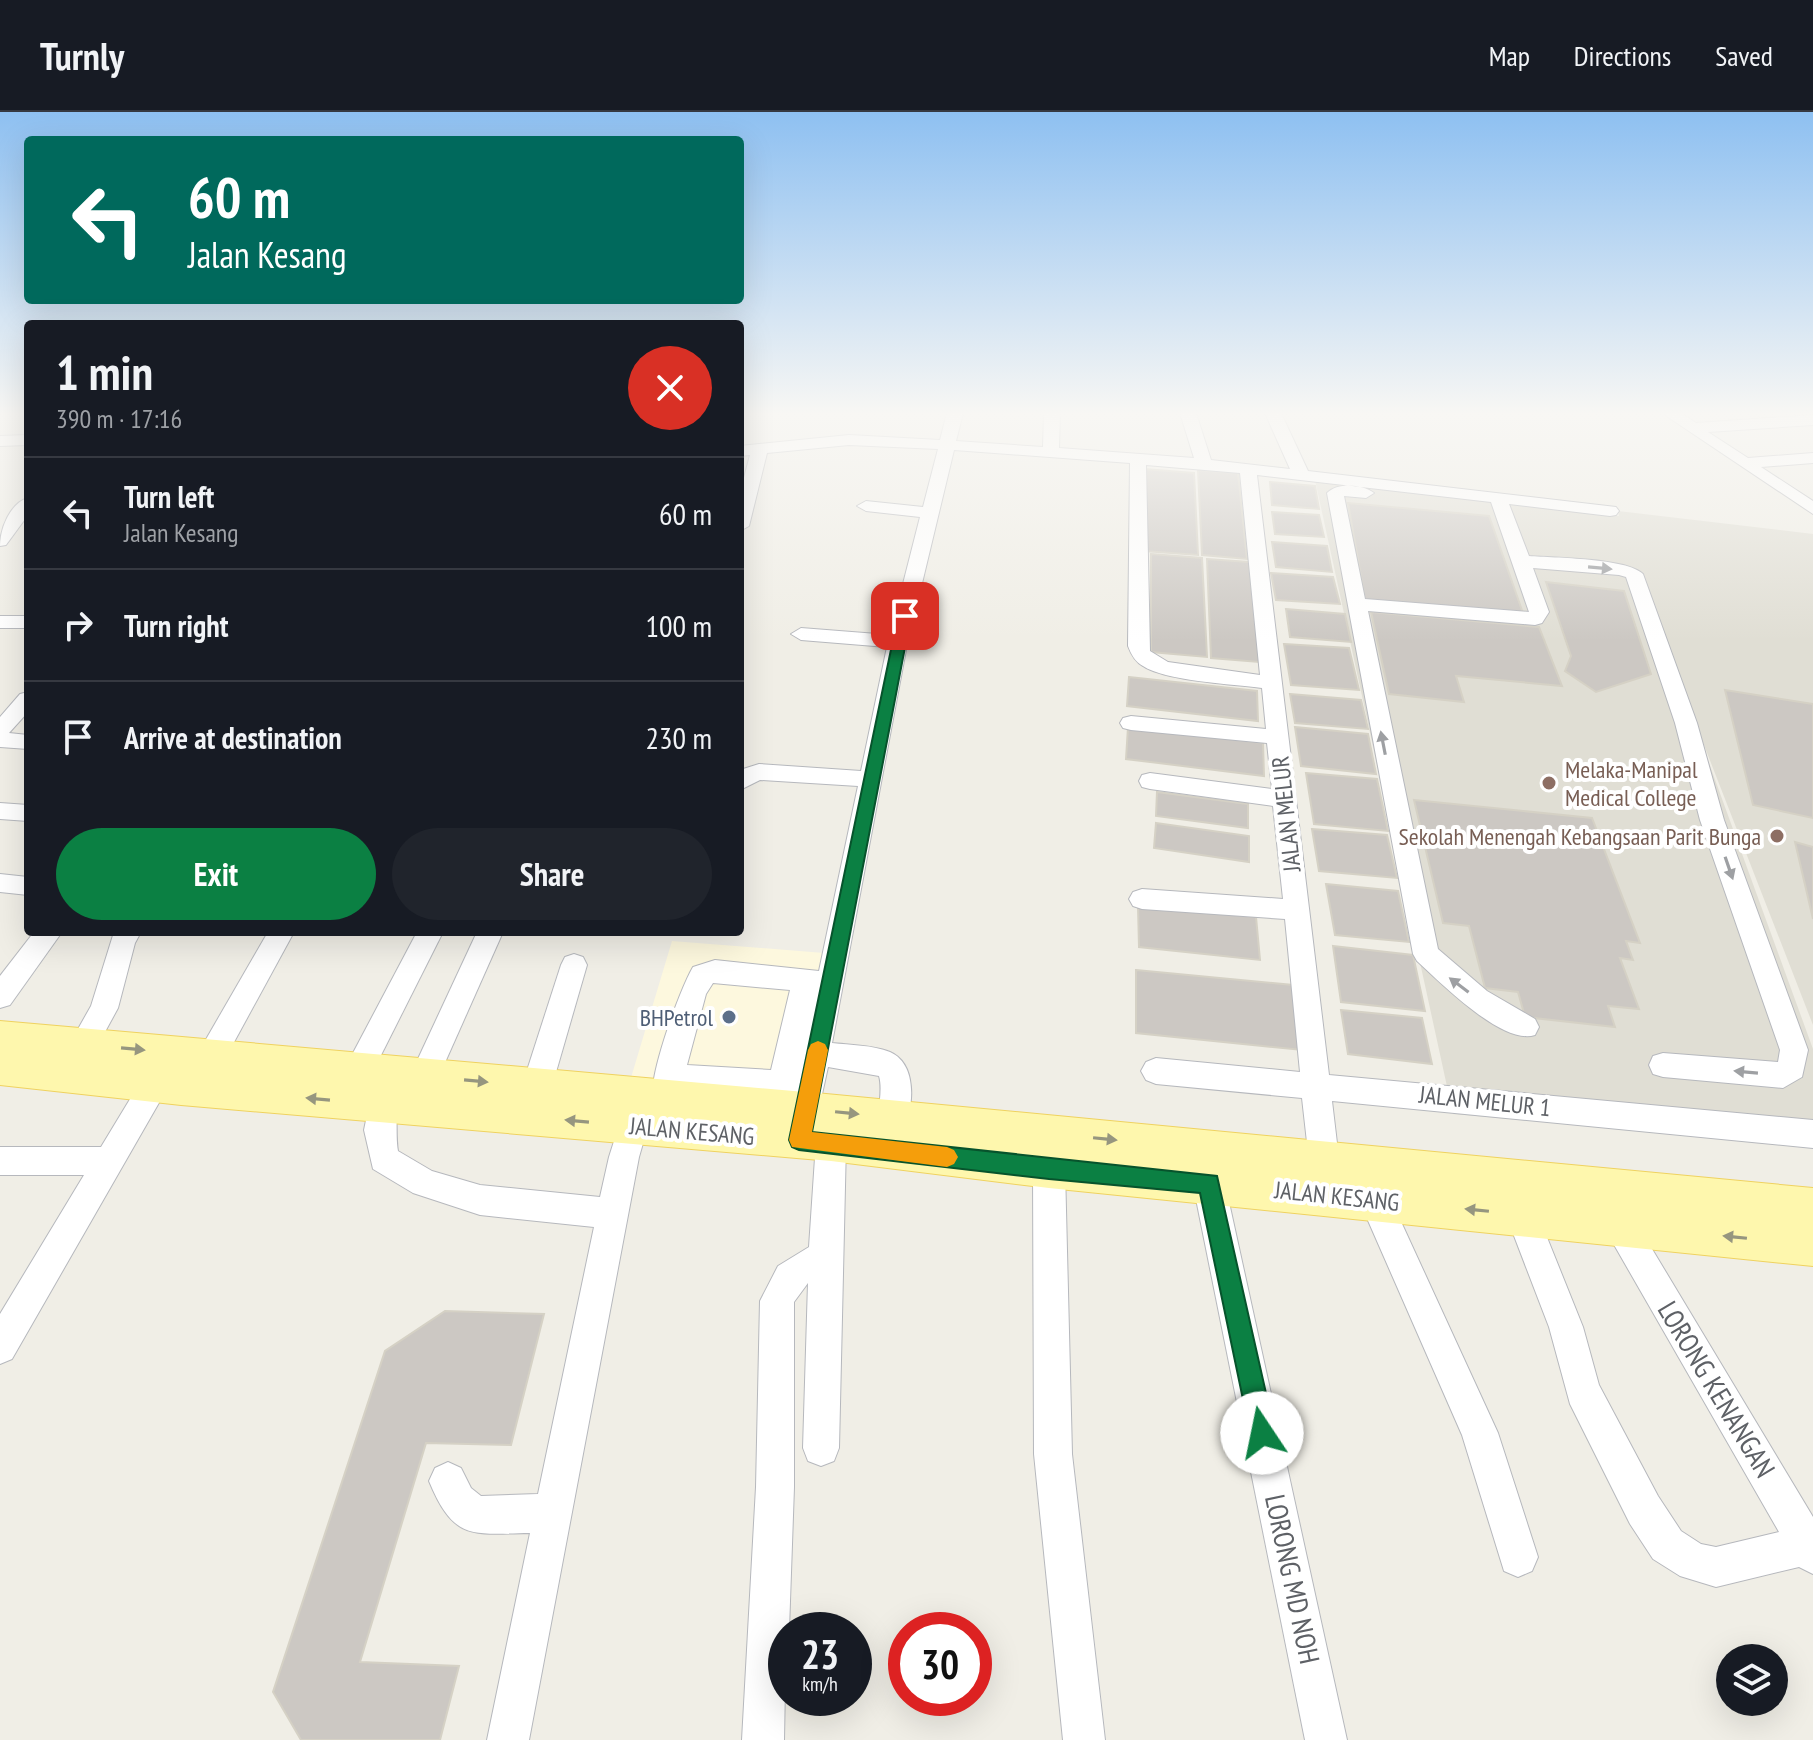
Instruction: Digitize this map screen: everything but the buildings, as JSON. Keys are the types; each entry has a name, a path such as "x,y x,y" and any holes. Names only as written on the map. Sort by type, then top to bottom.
{"main road":[{"name":"JALAN KESANG","path":"3,1066 83,1045 537,1086 667,1087 1050,1201 1209,1184 1813,1245"},
{"name":"JALAN KESANG","path":"3,1066 143,1105 380,1127 622,1169 893,1118 1813,1208"}],"street":[{"path":"744,511 750,489"},
{"path":"821,1448 826,1257 812,1131 819,982 871,779 898,642 937,489"},
{"path":"1138,489 1138,646 1142,657 1165,668 1272,683"},
{"name":"JALAN MELUR","path":"1250,489 1324,1160"},
{"path":"1404,489 1500,503"},
{"path":"1783,489 1813,509"},
{"path":"1525,1027 1477,999 1426,954 1337,491 1610,511"},
{"path":"1357,604 1535,619 1539,612 1500,503"},
{"path":"866,506 931,513"},
{"path":"0,541 14,521"},
{"path":"1522,561 1621,570 1634,574 1686,723 1712,820 1794,1050 1792,1068 1783,1075 1663,1065"},
{"path":"0,622 24,618"},
{"path":"801,634 898,642"},
{"path":"0,730 24,703"},
{"path":"1131,723 1277,737"},
{"path":"0,740 24,742"},
{"path":"744,777 759,772 871,779"},
{"path":"1150,781 1284,799"},
{"path":"0,811 24,813"},
{"path":"0,883 24,886"},
{"path":"1142,899 1296,910"},
{"path":"0,997 9,974 45,936"},
{"path":"83,1045 104,1008 125,936"},
{"path":"211,1057 279,936"},
{"path":"359,1070 428,936"},
{"path":"425,1076 488,936"},
{"path":"537,1086 574,965"},
{"path":"667,1087 693,992 703,975 715,971 819,982"},
{"path":"812,1131 819,982"},
{"path":"817,1053 883,1062 892,1067 897,1075 893,1118"},
{"name":"JALAN MELUR 1","path":"1156,1071 1813,1134"},
{"path":"0,1347 143,1105"},
{"path":"380,1127 384,1159 424,1183 480,1200 622,1169 508,1740"},
{"path":"0,1161 110,1161"},
{"name":"LORONG MD NOH","path":"1209,1184 1326,1740"},
{"path":"1375,1200 1480,1433 1518,1557"},
{"path":"1050,1201 1053,1454 1084,1740"},
{"path":"1522,1215 1566,1327 1583,1391 1644,1510 1667,1545 1694,1562 1716,1567 1810,1549"},
{"name":"LORONG KENANGAN","path":"1620,1225 1810,1549"},
{"path":"763,1740 775,1487 777,1301 785,1281 800,1266 826,1257"},
{"path":"448,1481 458,1501 475,1515 553,1513"}],"shaded area":[{"name":"Melaka-Manipal Medical College","path":"1317,489 1391,489 1619,516 1618,511 1813,534 1813,1025 1681,686 1813,1049 1813,1146 1453,1114"},
{"path":"672,941 824,953 792,1092 630,1081"}],"slow traffic":[{"path":"818,1050 799,1140 947,1157"}],"place":[{"name":"Melaka-Manipal Medical College","path":"1549,783"},
{"name":"Sekolah Menengah Kebangsaan Parit Bunga","path":"1777,836"},
{"name":"BHPetrol","path":"729,1017"}],"route":[{"path":"905,616 799,1140 1209,1184 1262,1433"}]}
